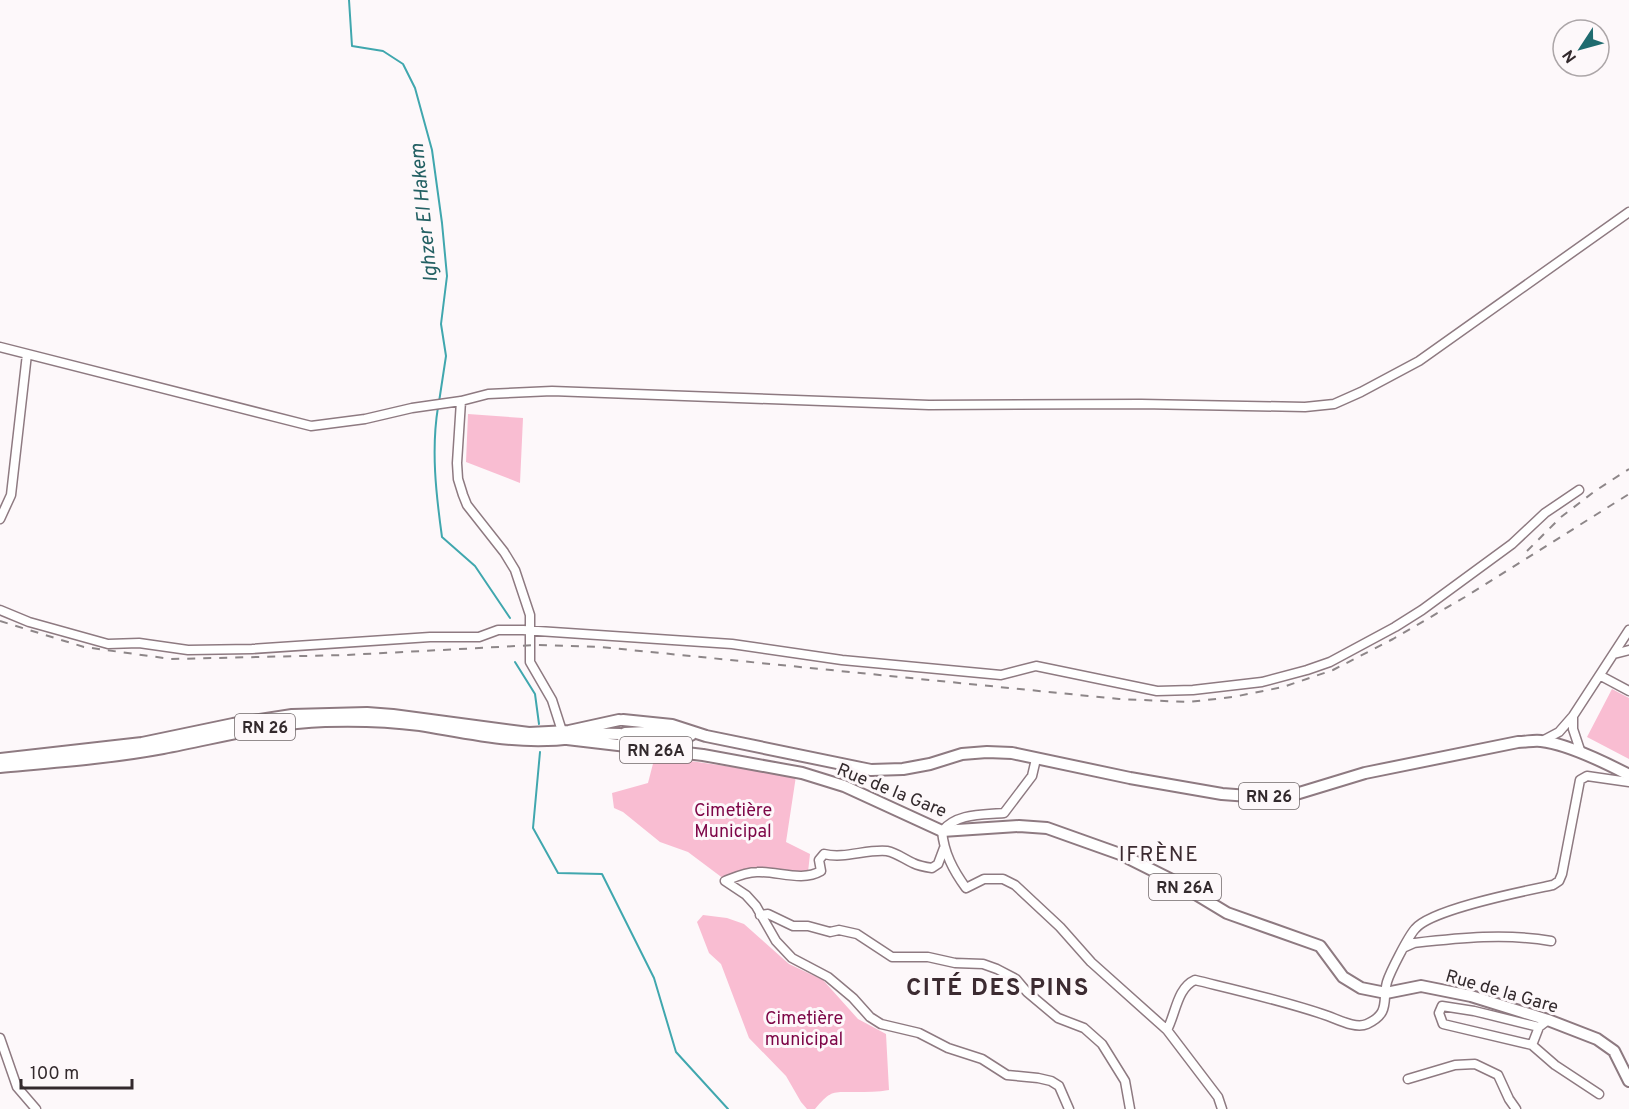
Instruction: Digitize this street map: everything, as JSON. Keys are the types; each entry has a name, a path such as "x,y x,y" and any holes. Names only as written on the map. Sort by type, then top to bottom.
{"main road":[{"name":"RN 26","path":"0,759 142,743 265,718 329,713 368,713 425,718 530,737"},
{"name":"RN 26","path":"0,767 161,748 277,725 360,721 417,725 513,741 566,734 621,720 672,725 706,736 871,770 903,769 930,764 962,754 1012,753 1130,778 1222,794 1272,796 1296,794 1365,773 1518,742 1542,741 1601,760 1629,776"},
{"path":"566,734 607,739 622,733 629,727 621,720"},
{"path":"622,733 646,732 706,736"},
{"path":"622,733 625,741 634,746"},
{"path":"622,733 642,742 703,755"},
{"name":"Rue de la Gare","path":"607,739 634,746 703,755 802,773 844,786 942,831 1019,826 1047,828 1120,854 1174,881 1227,913 1320,946 1343,977 1361,988 1386,993 1421,986 1470,996 1543,1023 1597,1039 1614,1051 1629,1081"}],"street":[{"path":"0,347 311,426 365,419 488,394 552,391 929,405 1141,404 1305,407 1334,404 1419,361 1629,213"},
{"path":"0,519 11,495 27,354"},
{"path":"461,401 457,463 458,479 463,495 467,505 504,552 515,570 530,615 530,662 552,700 566,734"},
{"path":"0,610 29,622 108,644 139,643 188,650 252,649 430,637 479,637 498,630 531,631 732,644 842,660 1000,675 1036,666 1157,690 1193,690 1262,682 1330,662 1410,618 1512,544 1545,513 1579,490"},
{"path":"1542,741 1559,732 1573,716 1629,630"},
{"path":"1614,654 1629,650"},
{"path":"1601,676 1629,691"},
{"path":"1573,716 1572,729 1581,753"},
{"path":"1036,759 1032,776 1004,813 958,818 949,822 942,831 944,848 955,872 966,888 984,879 993,878 1003,879 1015,885 1060,927 1091,962 1167,1030 1218,1097 1222,1109"},
{"path":"1167,1030 1184,988 1195,980 1311,1010 1356,1025 1366,1024 1380,1015 1387,1003 1387,981 1415,928 1443,913 1499,896 1553,885 1559,881 1580,780 1587,776 1629,782"},
{"path":"944,848 938,864 932,868 915,864 898,854 887,851 870,851 834,856 824,855 819,860 821,871 815,875 754,872 725,881 746,895 756,906 776,941 792,958 828,977 853,998 870,1017 881,1024 919,1033 948,1048 982,1059 1007,1076 1050,1081 1059,1086 1069,1109"},
{"path":"760,915 768,914 793,926 808,926 830,932 839,930 857,934 892,957 928,957 955,963 983,964 997,969 1016,979 1027,992 1058,1018 1084,1028 1102,1044 1125,1081 1130,1109"},
{"path":"1405,947 1414,943 1472,936 1525,936 1551,941"},
{"path":"1532,1045 1543,1023 1442,1006 1439,1013 1443,1024 1532,1045 1556,1065 1599,1094"},
{"path":"0,1038 17,1087 36,1109"},
{"path":"1408,1078 1455,1065 1475,1064 1497,1075 1516,1109"}],"green space":[{"path":"468,414 523,418 520,483 466,462"},
{"path":"1612,689 1629,698 1629,759 1587,737"},
{"name":"Cimetière Municipal","path":"655,756 796,776 786,842 810,854 808,872 724,879 688,852 660,842 623,812 614,808 612,793 648,783"},
{"name":"Cimetière municipal","path":"703,915 727,918 744,924 789,964 823,980 858,1019 886,1034 889,1090 832,1093 815,1109 807,1109 786,1076 749,1038 721,964 709,953 697,922"}],"waterway":[{"name":"Ighzer El Hakem","path":"349,0 352,46 383,51 403,64 415,88 432,150 447,276 441,324 446,356 439,402"},
{"name":"Ighzer El Hakem","path":"438,407 435,456 442,537 475,566 510,618"},
{"name":"Ighzer El Hakem","path":"515,662 535,694 539,724"},
{"name":"Ighzer El Hakem","path":"540,752 533,828 558,873 602,874 654,978 676,1052 728,1109"}],"railway":[{"path":"1527,551 1561,517 1629,469"},
{"path":"0,621 84,647 171,659 346,655 536,645 601,647 1119,699 1188,702 1233,697 1283,687 1333,670 1393,639 1465,597 1629,494"}],"district":[{"name":"IFRÈNE","path":"1159,854"},
{"name":"CITÉ DES PINS","path":"998,987"}]}
